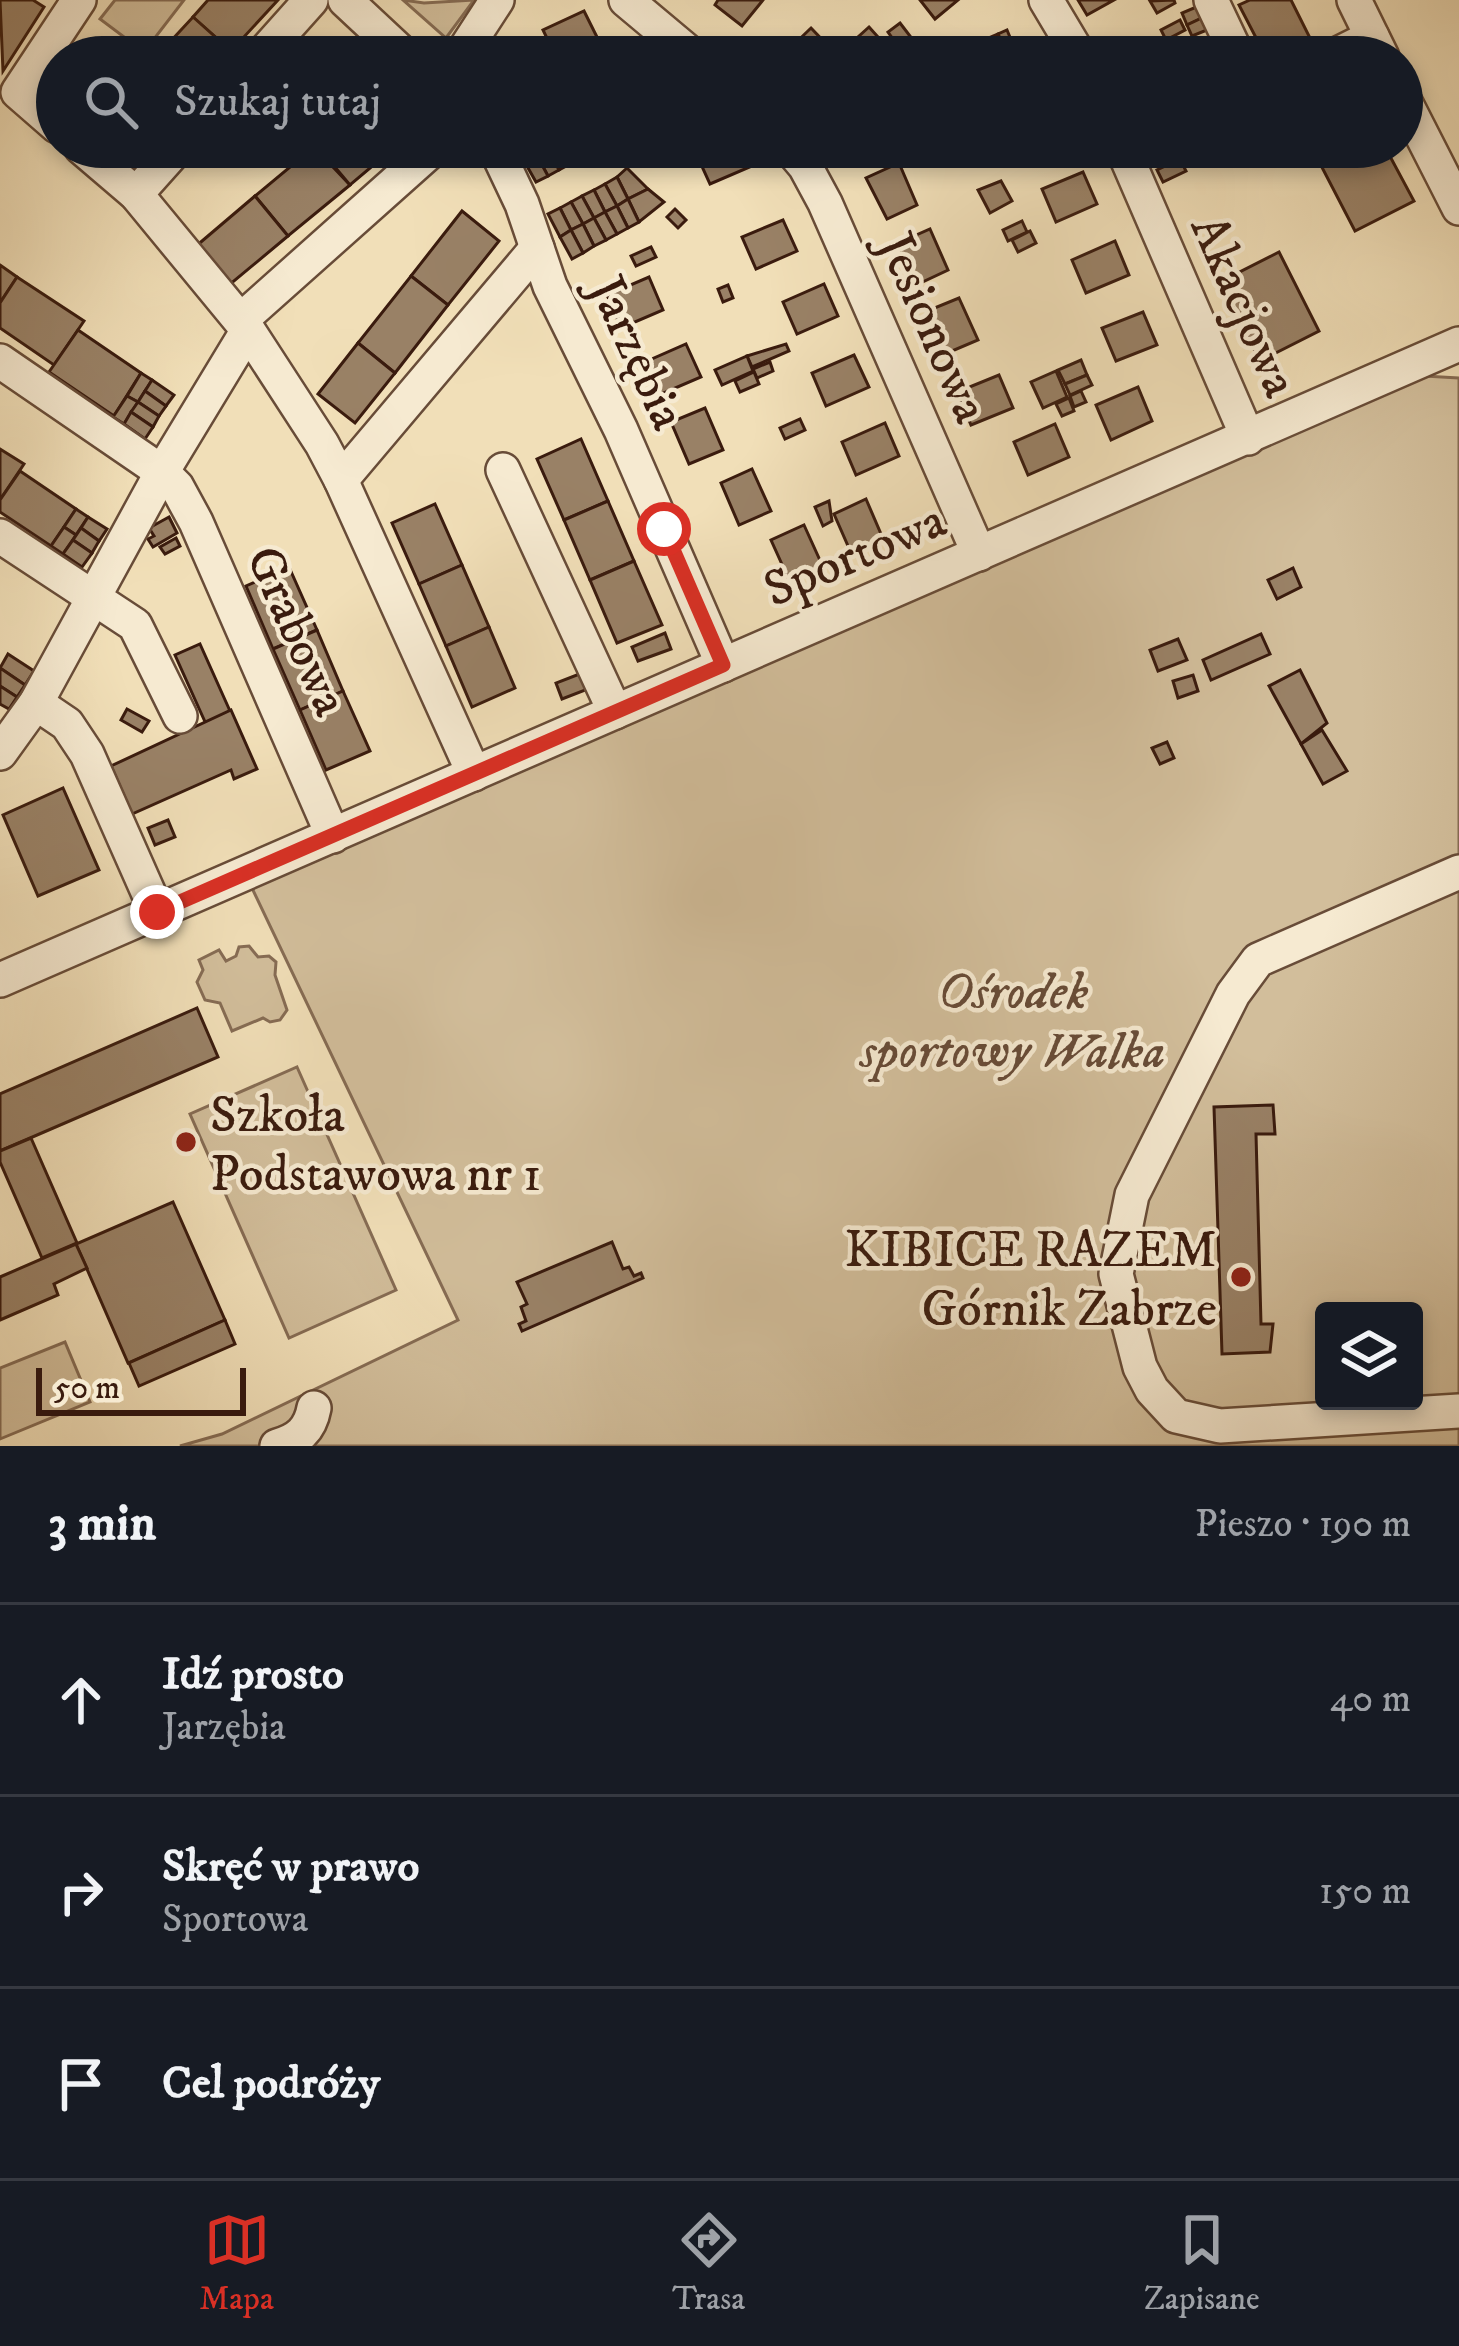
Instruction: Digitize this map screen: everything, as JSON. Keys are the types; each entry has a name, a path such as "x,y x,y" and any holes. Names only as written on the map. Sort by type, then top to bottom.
{"street":[{"path":"55,36 79,0"},
{"path":"279,36 311,0"},
{"path":"345,0 384,36"},
{"path":"474,36 497,0"},
{"path":"626,0 669,36"},
{"path":"1046,0 1068,36"},
{"path":"1211,0 1228,36"},
{"path":"1354,0 1372,36"},
{"path":"36,65 18,92 36,108"},
{"path":"1423,137 1459,208"},
{"path":"106,168 136,194 245,325"},
{"path":"136,194 159,168"},
{"path":"4,736 35,703 245,325 413,168"},
{"name":"Jarzębia","path":"504,168 550,286 621,430 723,665"},
{"name":"Jesionowa","path":"806,168 979,554"},
{"name":"Akacjowa","path":"1131,168 1248,438"},
{"name":"Grabowa","path":"341,480 537,248"},
{"name":"Grabowa","path":"245,325 341,480 474,774"},
{"name":"Sportowa","path":"0,980 1459,344"},
{"name":"Grabowa","path":"0,361 177,487 333,836"},
{"path":"503,470 615,712"},
{"path":"0,536 135,626 180,716"},
{"path":"35,703 68,724 87,754 157,912"},
{"path":"1459,872 1258,960 1233,994 1132,1196 1116,1274 1140,1367 1152,1390 1176,1416 1220,1426 1459,1411"},
{"path":"277,1446 295,1441 311,1424 314,1408"}],"green space":[{"path":"115,0 184,0 156,36 123,36 100,19"},
{"path":"403,0 474,0 444,36"},
{"name":"Ośrodek sportowy Walka","path":"1424,376 1459,378 1459,1446 180,1446 222,1434 458,1320 251,886"},
{"path":"249,946 258,957 269,956 276,962 275,975 287,1010 280,1020 263,1018 232,1031 220,1003 205,1000 197,982 203,970 199,960 219,950 226,961 236,956 239,947"},
{"path":"297,1067 396,1290 289,1338 190,1114"},
{"path":"65,1342 90,1402 0,1439 0,1368"}],"building":[{"path":"0,0 33,0 44,7 3,71"},
{"path":"208,0 278,0 245,36 214,36 193,17"},
{"path":"718,0 763,0 742,26 715,5"},
{"path":"920,0 958,0 935,19"},
{"path":"1078,0 1114,0 1087,15"},
{"path":"1174,0 1157,13 1150,1"},
{"path":"1250,0 1291,0 1309,36 1255,36 1239,5"},
{"path":"1201,5 1206,16 1187,25 1182,13"},
{"path":"584,11 596,36 546,36 543,30"},
{"path":"1206,16 1212,28 1192,36 1187,25"},
{"path":"193,17 214,36 175,36"},
{"path":"1180,20 1185,30 1164,36 1161,30"},
{"path":"900,23 910,36 891,36 888,32"},
{"path":"289,168 334,168 350,185 288,236 255,196"},
{"path":"336,168 370,168 350,185"},
{"path":"528,168 544,168 548,176 536,182"},
{"path":"627,168 648,189 628,199 617,177"},
{"path":"703,168 747,168 710,184"},
{"path":"901,168 917,205 887,219 866,178"},
{"path":"1184,168 1186,171 1163,182 1157,170"},
{"path":"1322,168 1396,168 1414,201 1355,231"},
{"path":"1083,172 1097,204 1056,222 1042,189"},
{"path":"617,177 628,199 617,206 605,184"},
{"path":"1001,181 1012,201 990,213 978,190"},
{"path":"605,184 617,206 605,212 594,190"},
{"path":"648,189 664,202 639,222 628,199"},
{"path":"594,190 605,212 594,218 582,196"},
{"path":"255,196 288,236 228,286 195,247"},
{"path":"582,196 594,218 583,224 571,202"},
{"path":"628,199 639,222 628,228 617,206"},
{"path":"571,202 583,224 571,230 560,208"},
{"path":"617,206 628,228 617,234 605,212"},
{"path":"560,208 571,230 560,237 548,214"},
{"path":"675,209 686,220 678,228 667,217"},
{"path":"462,211 499,241 448,305 411,276"},
{"path":"605,212 617,234 606,240 594,218"},
{"path":"594,218 606,240 594,246 583,224"},
{"path":"783,220 797,251 756,269 742,237"},
{"path":"1022,221 1027,232 1008,241 1003,230"},
{"path":"583,224 594,246 583,253 571,230"},
{"path":"930,229 948,270 914,286 896,244"},
{"path":"571,230 583,253 572,259 560,237"},
{"path":"1030,231 1036,243 1018,252 1012,240"},
{"path":"1115,241 1129,275 1086,293 1072,260"},
{"path":"651,247 656,257 636,266 631,256"},
{"path":"1279,252 1319,331 1260,361 1220,282"},
{"path":"0,265 17,277 0,303"},
{"path":"411,276 448,305 395,373 358,343"},
{"path":"17,277 84,321 54,365 0,328 0,303"},
{"path":"649,277 663,310 621,328 607,295"},
{"path":"824,284 838,316 797,334 783,302"},
{"path":"728,285 733,298 723,302 718,289"},
{"path":"959,298 978,340 945,354 927,311"},
{"path":"1143,312 1157,345 1116,361 1102,328"},
{"path":"78,330 141,373 114,416 49,372"},
{"path":"358,343 395,373 355,423 318,394"},
{"path":"686,344 701,377 659,395 645,362"},
{"path":"786,344 789,351 752,367 747,356"},
{"path":"854,355 869,387 826,406 812,373"},
{"path":"747,356 753,371 722,385 715,370"},
{"path":"1081,360 1087,375 1065,384 1058,370"},
{"path":"770,362 773,371 757,378 753,369"},
{"path":"1056,371 1067,397 1043,408 1031,382"},
{"path":"754,372 759,384 740,392 735,381"},
{"path":"141,373 152,380 138,402 127,396"},
{"path":"999,375 1013,408 971,425 957,392"},
{"path":"1087,375 1092,385 1070,395 1065,384"},
{"path":"152,380 174,395 166,406 145,391"},
{"path":"1138,387 1152,421 1111,440 1096,405"},
{"path":"145,391 166,406 159,416 138,402"},
{"path":"1081,391 1086,402 1074,407 1070,396"},
{"path":"127,396 138,402 124,424 113,417"},
{"path":"1069,398 1074,411 1062,416 1056,404"},
{"path":"138,402 159,416 153,427 131,412"},
{"path":"705,408 723,450 689,464 671,422"},
{"path":"131,412 153,427 145,439 124,424"},
{"path":"800,419 805,430 785,439 780,428"},
{"path":"885,423 899,456 856,475 842,442"},
{"path":"1055,424 1069,457 1028,475 1014,442"},
{"path":"581,439 608,501 564,520 537,459"},
{"path":"0,449 24,464 0,500"},
{"path":"752,469 771,511 739,525 721,483"},
{"path":"20,471 76,509 51,546 0,512 0,500"},
{"path":"866,499 884,541 852,555 834,514"},
{"path":"608,501 634,561 590,580 564,520"},
{"path":"829,501 832,521 823,526 815,507"},
{"path":"435,504 462,565 419,584 392,523"},
{"path":"76,509 88,517 76,535 64,527"},
{"path":"88,517 107,529 99,541 81,528"},
{"path":"169,517 177,533 153,547 149,528"},
{"path":"804,525 823,567 790,582 771,540"},
{"path":"64,527 76,535 63,554 51,546"},
{"path":"81,528 99,541 92,553 73,540"},
{"path":"176,538 180,546 165,554 160,547"},
{"path":"73,540 92,553 82,567 63,554"},
{"path":"634,561 662,625 617,643 590,580"},
{"path":"462,565 489,627 446,646 419,584"},
{"path":"289,567 317,630 273,649 246,586"},
{"path":"1293,568 1301,587 1277,599 1268,580"},
{"path":"489,627 515,688 472,707 446,646"},
{"path":"317,630 343,691 300,710 273,649"},
{"path":"665,633 671,649 638,661 632,647"},
{"path":"1261,634 1270,654 1211,680 1203,660"},
{"path":"1178,639 1187,660 1158,671 1150,650"},
{"path":"200,644 230,711 206,724 175,655"},
{"path":"8,654 34,671 25,685 0,668"},
{"path":"0,668 25,685 17,697 0,686"},
{"path":"1300,670 1327,723 1301,744 1269,686"},
{"path":"582,673 588,689 562,699 556,683"},
{"path":"1193,675 1198,691 1178,698 1173,681"},
{"path":"0,686 17,697 9,709 0,704"},
{"path":"343,691 370,751 326,770 300,710"},
{"path":"127,709 149,721 142,732 121,720"},
{"path":"231,710 257,769 234,779 231,770 132,814 111,766"},
{"path":"1322,730 1347,771 1323,784 1301,744"},
{"path":"1167,742 1174,758 1160,764 1152,748"},
{"path":"63,788 99,870 38,896 3,815"},
{"path":"168,820 175,837 155,845 148,828"},
{"path":"197,1008 218,1057 0,1151 0,1094"},
{"path":"1273,1105 1275,1134 1256,1134 1261,1324 1273,1324 1270,1352 1222,1354 1214,1107"},
{"path":"31,1138 77,1243 42,1258 0,1162 0,1151"},
{"path":"173,1202 225,1320 128,1363 76,1244"},
{"path":"612,1242 623,1269 629,1267 634,1276 641,1273 643,1278 522,1331 519,1324 526,1321 521,1307 527,1304 517,1282"},
{"path":"76,1244 87,1268 54,1284 58,1295 0,1320 0,1277"},
{"path":"225,1320 235,1344 139,1386 129,1363"}],"place":[{"name":"Szkoła Podstawowa nr 1","path":"186,1142"},
{"name":"KIBICE RAZEM Górnik Zabrze","path":"1241,1277"}],"route":[{"path":"157,912 723,665 664,529"}]}
